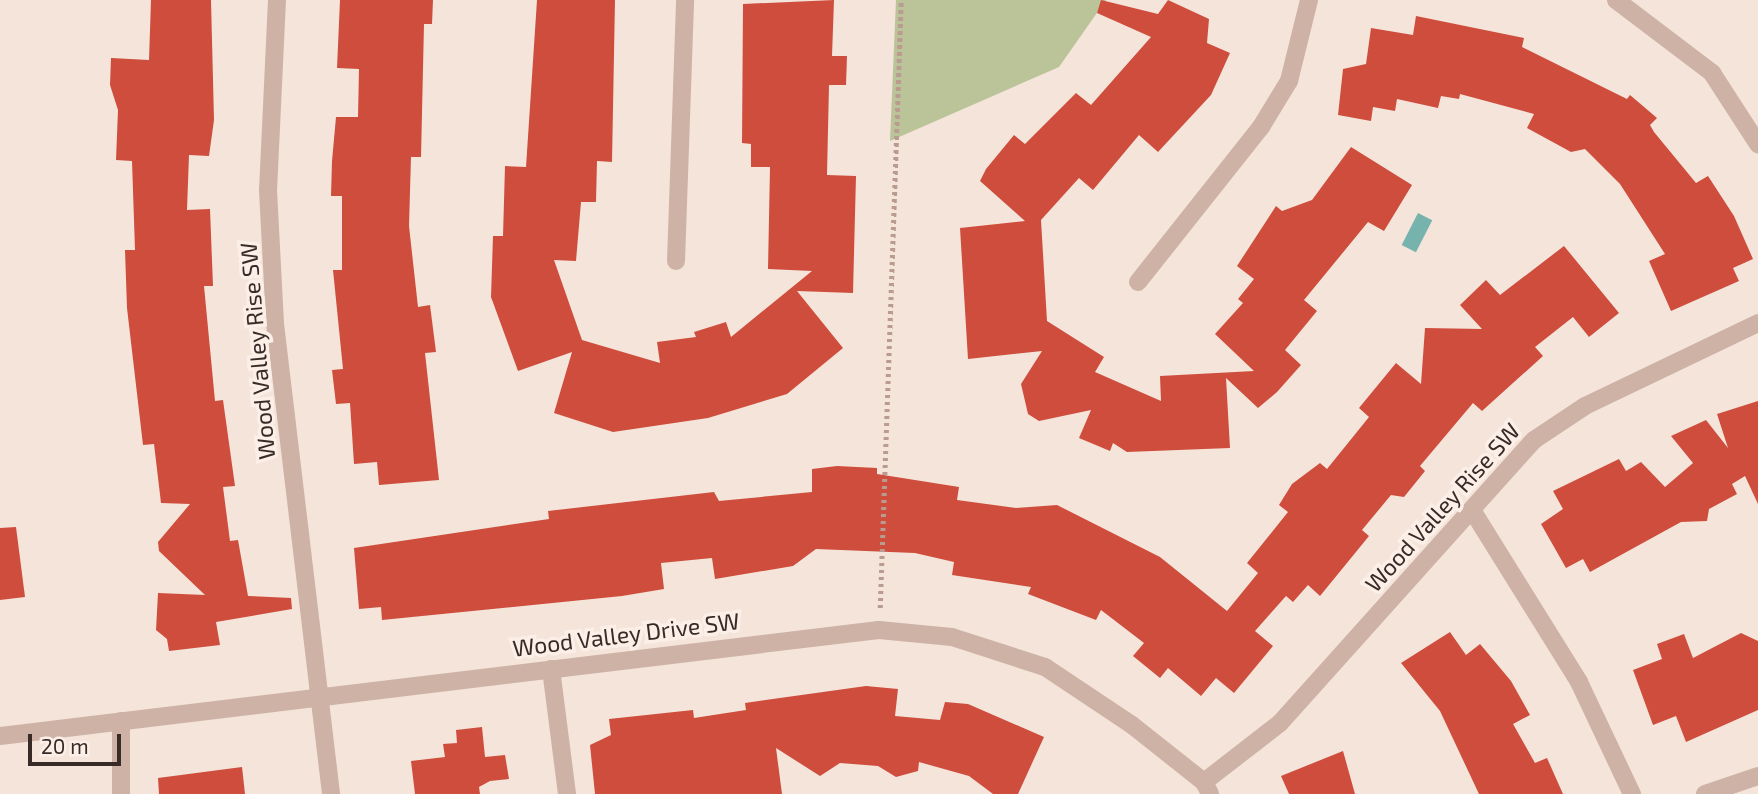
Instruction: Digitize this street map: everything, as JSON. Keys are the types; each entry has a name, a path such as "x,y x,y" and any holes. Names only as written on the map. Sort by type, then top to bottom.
{"street":[{"name":"Wood Valley Rise SW","path":"277,0 268,190 275,324 331,794"},
{"path":"676,261 685,0"},
{"path":"1138,282 1261,127 1289,81 1310,0"},
{"path":"1616,0 1712,73 1758,144"},
{"name":"Wood Valley Rise SW","path":"1207,788 1280,723 1534,440 1566,416 1758,323"},
{"path":"1472,510 1579,682 1632,794"},
{"name":"Wood Valley Drive SW","path":"0,736 879,629 952,637 1045,667 1207,788"},
{"path":"551,669 568,794"},
{"path":"121,721 121,794"},
{"path":"1705,794 1758,776"}],"path":[{"path":"879,629 901,0"}],"green space":[{"path":"896,0 1106,0 1059,67 890,141"}],"water":[{"path":"1418,213 1432,220 1416,252 1402,245"}],"building":[{"path":"151,0 211,0 214,120 209,156 189,155 187,210 210,209 213,286 204,286 215,401 223,400 235,486 223,487 230,541 238,540 248,596 291,598 292,609 216,622 220,645 169,651 167,639 156,630 158,593 205,595 159,551 158,542 190,504 161,503 154,444 143,445 127,308 125,250 135,250 132,161 116,160 118,110 110,85 111,58 149,60"},
{"path":"340,0 433,0 432,24 424,24 421,157 411,157 409,226 418,307 430,305 436,352 425,353 439,480 379,485 377,462 354,464 350,403 336,404 332,370 343,369 333,270 342,270 342,196 331,196 332,161 336,117 358,117 359,69 337,68"},
{"path":"537,0 615,0 612,162 597,161 596,202 581,202 576,261 554,260 582,340 660,363 657,342 696,337 694,332 726,322 731,337 812,271 768,269 770,167 751,167 751,144 742,143 743,4 834,0 832,56 847,56 846,85 829,85 827,175 856,176 853,293 797,291 843,348 787,394 708,418 613,432 554,413 572,352 518,371 491,297 493,236 503,236 505,166 526,167"},
{"path":"1101,0 1158,14 1168,0 1209,19 1207,43 1230,53 1211,95 1158,152 1139,135 1093,190 1079,178 1041,220 1047,321 1104,357 1095,372 1161,401 1160,376 1254,371 1215,334 1243,303 1238,299 1254,279 1237,266 1276,206 1282,211 1312,200 1351,147 1412,185 1384,231 1368,222 1304,300 1317,311 1285,350 1301,365 1277,392 1258,408 1226,378 1230,448 1127,452 1113,443 1110,451 1079,438 1091,410 1039,421 1028,414 1021,384 1042,351 968,359 960,228 1025,221 980,181 986,169 1014,135 1025,144 1076,93 1091,105 1151,37 1097,13"},
{"path":"1416,16 1524,38 1522,47 1627,99 1630,95 1657,118 1650,125 1654,132 1696,183 1708,176 1734,216 1753,259 1733,268 1739,281 1671,311 1649,261 1665,254 1620,184 1585,149 1571,152 1527,128 1534,114 1460,94 1459,99 1441,96 1438,108 1397,99 1395,111 1373,107 1371,121 1338,115 1343,69 1366,64 1371,28 1413,35"},
{"path":"1564,246 1619,313 1589,337 1573,317 1535,347 1543,356 1482,411 1473,403 1420,466 1425,471 1404,497 1391,495 1362,530 1369,536 1320,596 1308,585 1293,602 1286,596 1255,631 1273,646 1234,693 1216,678 1201,696 1168,668 1160,678 1133,656 1144,643 1101,610 1096,620 1028,594 1031,587 952,575 954,562 915,553 816,549 793,566 715,579 712,558 661,563 664,589 622,596 382,620 381,607 359,609 354,548 549,519 548,511 714,492 719,501 812,492 812,469 837,466 877,468 877,474 959,487 957,500 1016,508 1057,505 1160,557 1227,611 1258,573 1247,563 1288,512 1279,505 1292,484 1320,463 1327,469 1369,417 1359,408 1396,363 1421,384 1425,328 1482,329 1460,305 1486,280 1500,295"},
{"path":"1758,401 1758,504 1745,476 1732,484 1737,494 1709,509 1707,521 1681,522 1590,572 1583,559 1566,568 1541,524 1563,509 1553,491 1619,459 1626,471 1641,462 1665,487 1693,463 1671,436 1706,420 1728,448 1717,414"},
{"path":"16,527 25,597 0,600 0,528"},
{"path":"1450,632 1466,655 1480,644 1511,681 1530,715 1513,724 1535,763 1547,758 1563,794 1479,794 1440,711 1401,663"},
{"path":"1741,633 1758,641 1758,710 1686,742 1676,716 1653,725 1633,670 1662,659 1657,644 1684,634 1693,658"},
{"path":"866,686 898,689 895,716 940,720 945,702 968,704 1044,737 1018,794 993,794 969,776 919,762 918,771 896,777 878,766 840,763 820,776 776,748 782,794 595,794 590,745 611,735 609,719 693,710 694,718 746,710 745,703"},
{"path":"482,727 485,757 505,755 509,779 490,781 479,787 480,794 415,794 411,761 445,757 443,744 457,743 456,730"},
{"path":"1343,751 1355,794 1289,794 1281,776"},
{"path":"242,767 245,794 159,794 158,778"}]}
